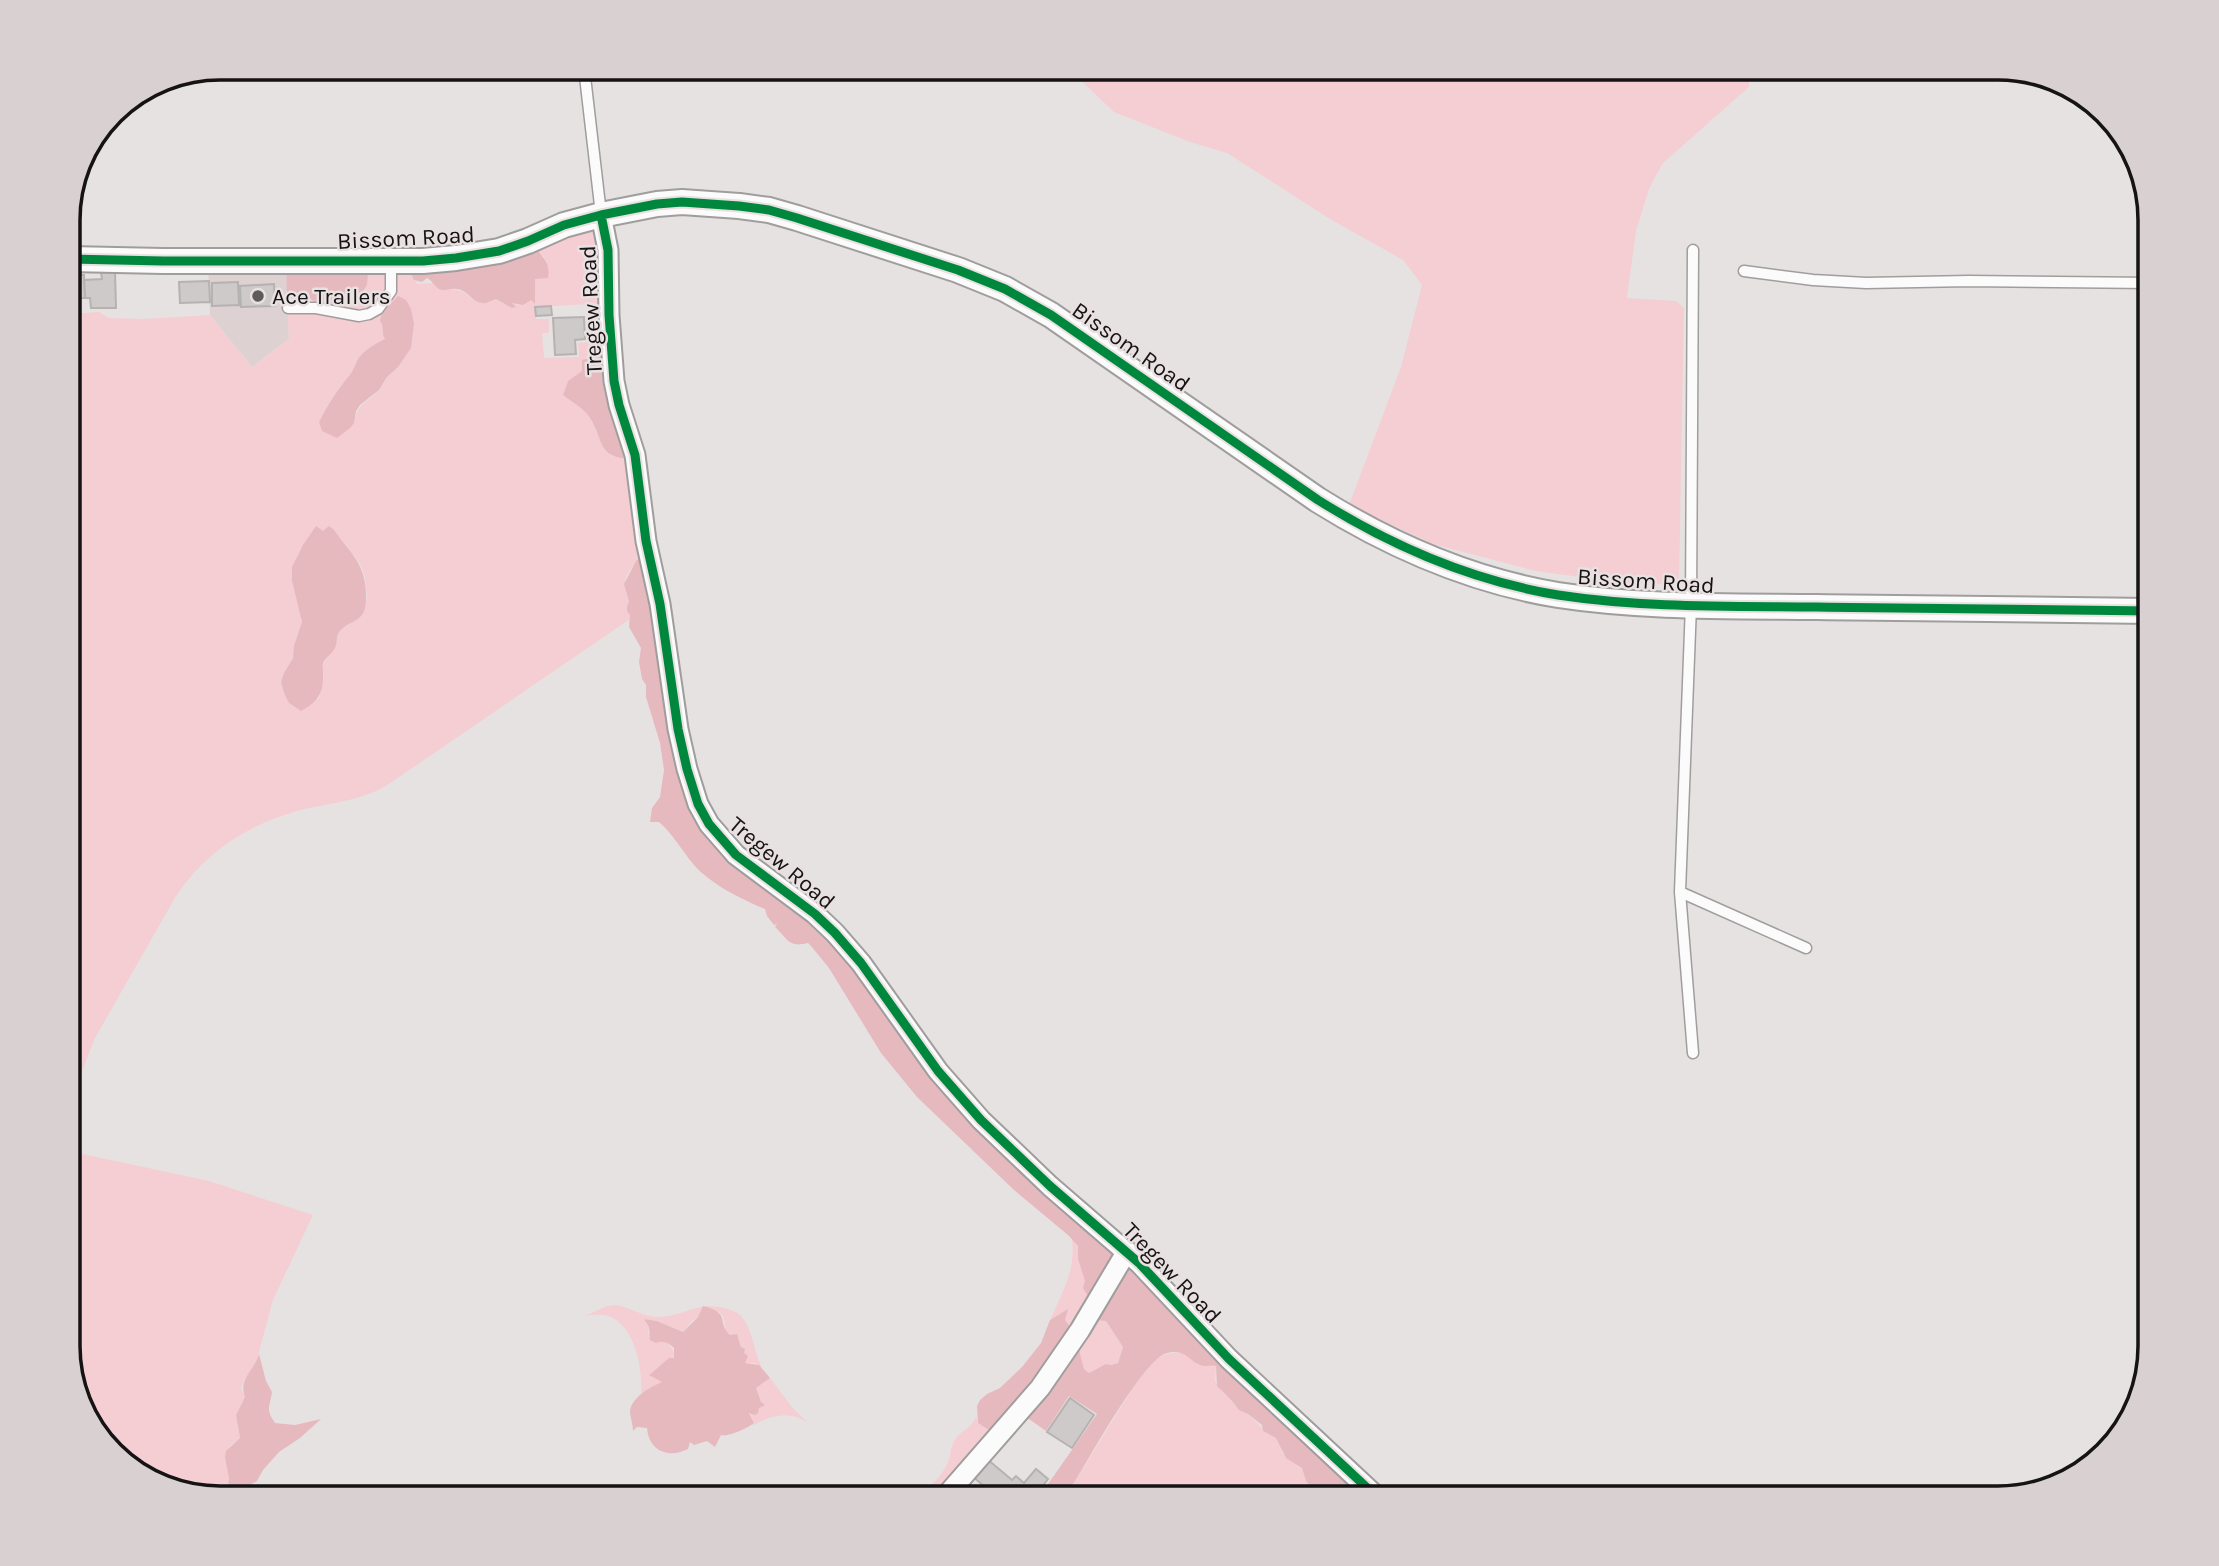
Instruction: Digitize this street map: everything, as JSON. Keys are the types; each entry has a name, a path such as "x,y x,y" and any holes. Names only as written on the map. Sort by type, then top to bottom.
{"street":[{"name":"Bissom Road","path":"81,259 423,261 499,251 564,225 657,204 682,202 759,209 797,218 958,270 1005,289 1051,315 1355,523 1390,541 1475,573 1534,590 1592,599 1691,605 2138,611"},
{"name":"Tregew Road","path":"601,215 608,250 614,381 635,454 646,541 660,604 678,729 690,782 703,814 717,835 736,855 816,914 835,933 861,963 938,1071 981,1120 1050,1186 1127,1251 1229,1359 1365,1486"},
{"path":"954,1486 1040,1388 1080,1330 1127,1251"}],"lane":[{"path":"585,81 601,215"},
{"path":"1693,250 1691,605 1680,892 1693,1053"},
{"path":"288,308 316,308 359,316 369,314 386,300 391,291 391,261"},
{"path":"1744,271 1813,280 1866,282 2138,283"},
{"path":"1680,892 1807,948"}],"shaded area":[{"path":"1749,80 1749,87 1662,164 1649,189 1636,231 1627,298 1676,301 1684,308 1679,584 1626,583 1535,571 1433,544 1349,505 1401,367 1422,285 1403,260 1330,219 1227,153 1190,142 1114,112 1081,81"},
{"path":"601,216 609,303 536,307 536,319 549,319 549,333 542,333 544,358 579,357 578,343 588,342 588,337 598,336 598,350 585,358 582,371 568,381 563,395 589,416 607,452 612,456 630,459 647,552 632,567 625,580 630,619 386,786 360,797 273,819 219,849 203,863 176,896 95,1038 81,1074 81,313 99,312 109,318 143,319 210,315 252,367 289,339 287,298 294,298 305,292 321,306 338,305 367,285 368,277 361,269 410,272 417,284 433,283 443,290 459,290 479,302 496,299 504,304 513,305 511,302 518,305 531,300 535,303 535,279 546,266 544,257 535,247","holes":["395,300 413,317 413,337 408,350 380,389 361,407 354,423 319,422 351,375 360,356 386,339 383,330 389,303","316,526 323,531 334,530 360,564 365,577 367,598 353,622 340,630 336,637 336,646 325,659 319,698 301,711 289,703 281,682 293,658 302,622 292,581 297,556"]},
{"path":"535,247 546,261 549,273 548,278 535,279 535,304 531,300 523,305 512,303 516,307 512,308 496,299 481,303 464,291 439,289 427,278 422,282 414,280 410,272"},
{"path":"208,262 286,262 289,339 252,367 210,315"},
{"path":"286,262 361,270 368,276 367,285 362,293 352,293 333,307 326,307 312,300 305,292 294,298 287,298"},
{"path":"398,296 406,300 411,309 414,324 411,348 379,390 360,405 350,428 337,438 322,431 319,422 358,359 385,339 381,317"},
{"path":"605,348 630,459 607,452 589,417 563,395 568,381 582,371 582,360 589,358 594,350"},
{"path":"316,526 323,531 329,526 334,530 356,560 363,576 366,604 362,615 338,633 335,648 323,663 320,694 311,705 301,711 289,703 281,682 293,658 302,622 292,581 292,567"},
{"path":"643,556 701,812 816,916 936,1069 1365,1486 1310,1486 1302,1468 1286,1458 1276,1438 1263,1431 1262,1425 1239,1410 1217,1386 1216,1366 1200,1365 1178,1352 1167,1353 1157,1359 1145,1372 1070,1486 1047,1486 1097,1414 1069,1396 1046,1431 1019,1412 992,1432 978,1423 977,1406 980,1400 1000,1388 1022,1367 1041,1343 1050,1320 1068,1309 1065,1320 1073,1331 1058,1344 1058,1348 1079,1350 1084,1369 1089,1373 1106,1364 1118,1363 1123,1347 1106,1321 1094,1320 1088,1306 1088,1296 1083,1288 1085,1281 1078,1259 1078,1246 1014,1190 917,1097 881,1053 829,968 811,946 808,943 796,944 789,941 775,927 777,924 774,925 765,909 709,879 659,822 650,822 652,808 660,797 664,770 660,743 646,697 646,685 642,679 639,662 641,648 629,627 629,602 624,584 636,561"},
{"path":"81,1154 209,1181 313,1215 273,1300 256,1363 241,1388 245,1397 236,1415 240,1438 230,1446 225,1458 228,1486 185,1481 143,1462 115,1438 91,1399 81,1354"},
{"path":"1072,1239 1078,1246 1078,1259 1086,1281 1094,1320 1106,1321 1123,1347 1118,1363 1089,1373 1084,1369 1079,1355 1058,1348 1067,1324 1066,1311 1050,1320 1070,1271"},
{"path":"616,1305 658,1317 707,1306 734,1311 746,1323 762,1368 755,1363 744,1363 744,1353 737,1335 725,1331 720,1313 710,1308 692,1321 683,1332 657,1321 644,1319 649,1327 648,1333 666,1342 672,1348 674,1358 649,1374 663,1382 641,1394 639,1361 625,1328 608,1316 585,1316"},
{"path":"703,1306 721,1315 730,1335 737,1334 741,1347 745,1349 744,1353 748,1356 745,1363 759,1365 770,1378 756,1388 761,1402 765,1405 759,1408 755,1415 749,1413 754,1423 743,1430 721,1435 715,1447 707,1441 694,1445 690,1442 688,1449 667,1453 651,1442 647,1428 637,1427 633,1431 630,1413 633,1403 647,1390 662,1382 649,1375 669,1358 674,1358 674,1348 670,1345 650,1340 649,1327 644,1319 657,1321 683,1332 698,1317"},
{"path":"1181,1352 1201,1365 1216,1366 1215,1381 1222,1392 1239,1410 1248,1414 1276,1438 1282,1453 1302,1468 1310,1486 1070,1486 1074,1483 1132,1389 1153,1361 1165,1354"},
{"path":"259,1354 266,1381 272,1392 269,1411 275,1423 295,1425 321,1419 279,1452 257,1481 248,1486 228,1486 226,1451 240,1438 236,1415 245,1397 245,1380"},
{"path":"770,1378 807,1422 786,1415 766,1419 752,1426 754,1423 749,1412 764,1405 756,1388"},
{"path":"976,1417 978,1423 992,1432 952,1486 930,1486 943,1472 954,1441"}],"building":[{"path":"101,272 115,272 116,308 91,308 90,298 85,298 84,280 102,279"},
{"path":"81,275 84,275 85,298 81,298"},
{"path":"209,281 210,302 180,303 179,282"},
{"path":"238,282 239,305 212,306 212,283"},
{"name":"Ace Trailers","path":"274,284 275,306 241,307 240,286"},
{"path":"551,306 552,315 536,316 535,307"},
{"path":"584,317 585,339 575,340 576,354 555,355 553,318"},
{"path":"1070,1398 1094,1415 1072,1448 1047,1432"},
{"path":"987,1459 1012,1480 1016,1476 1024,1483 1036,1469 1048,1479 1043,1486 984,1486 972,1476"}],"cycle path":[{"path":"81,259 423,261 499,251 564,225 657,204 682,202 769,210 958,270 1005,289 1051,315 1318,500 1403,546 1495,581 1558,595 1655,604 2138,611"},
{"path":"601,215 608,250 614,381 635,455 646,541 660,604 678,729 698,804 709,824 736,855 815,914 835,933 861,963 938,1071 981,1120 1050,1186 1139,1263 1229,1359 1365,1486"}],"place":[{"name":"Ace Trailers","path":"258,296"}]}
